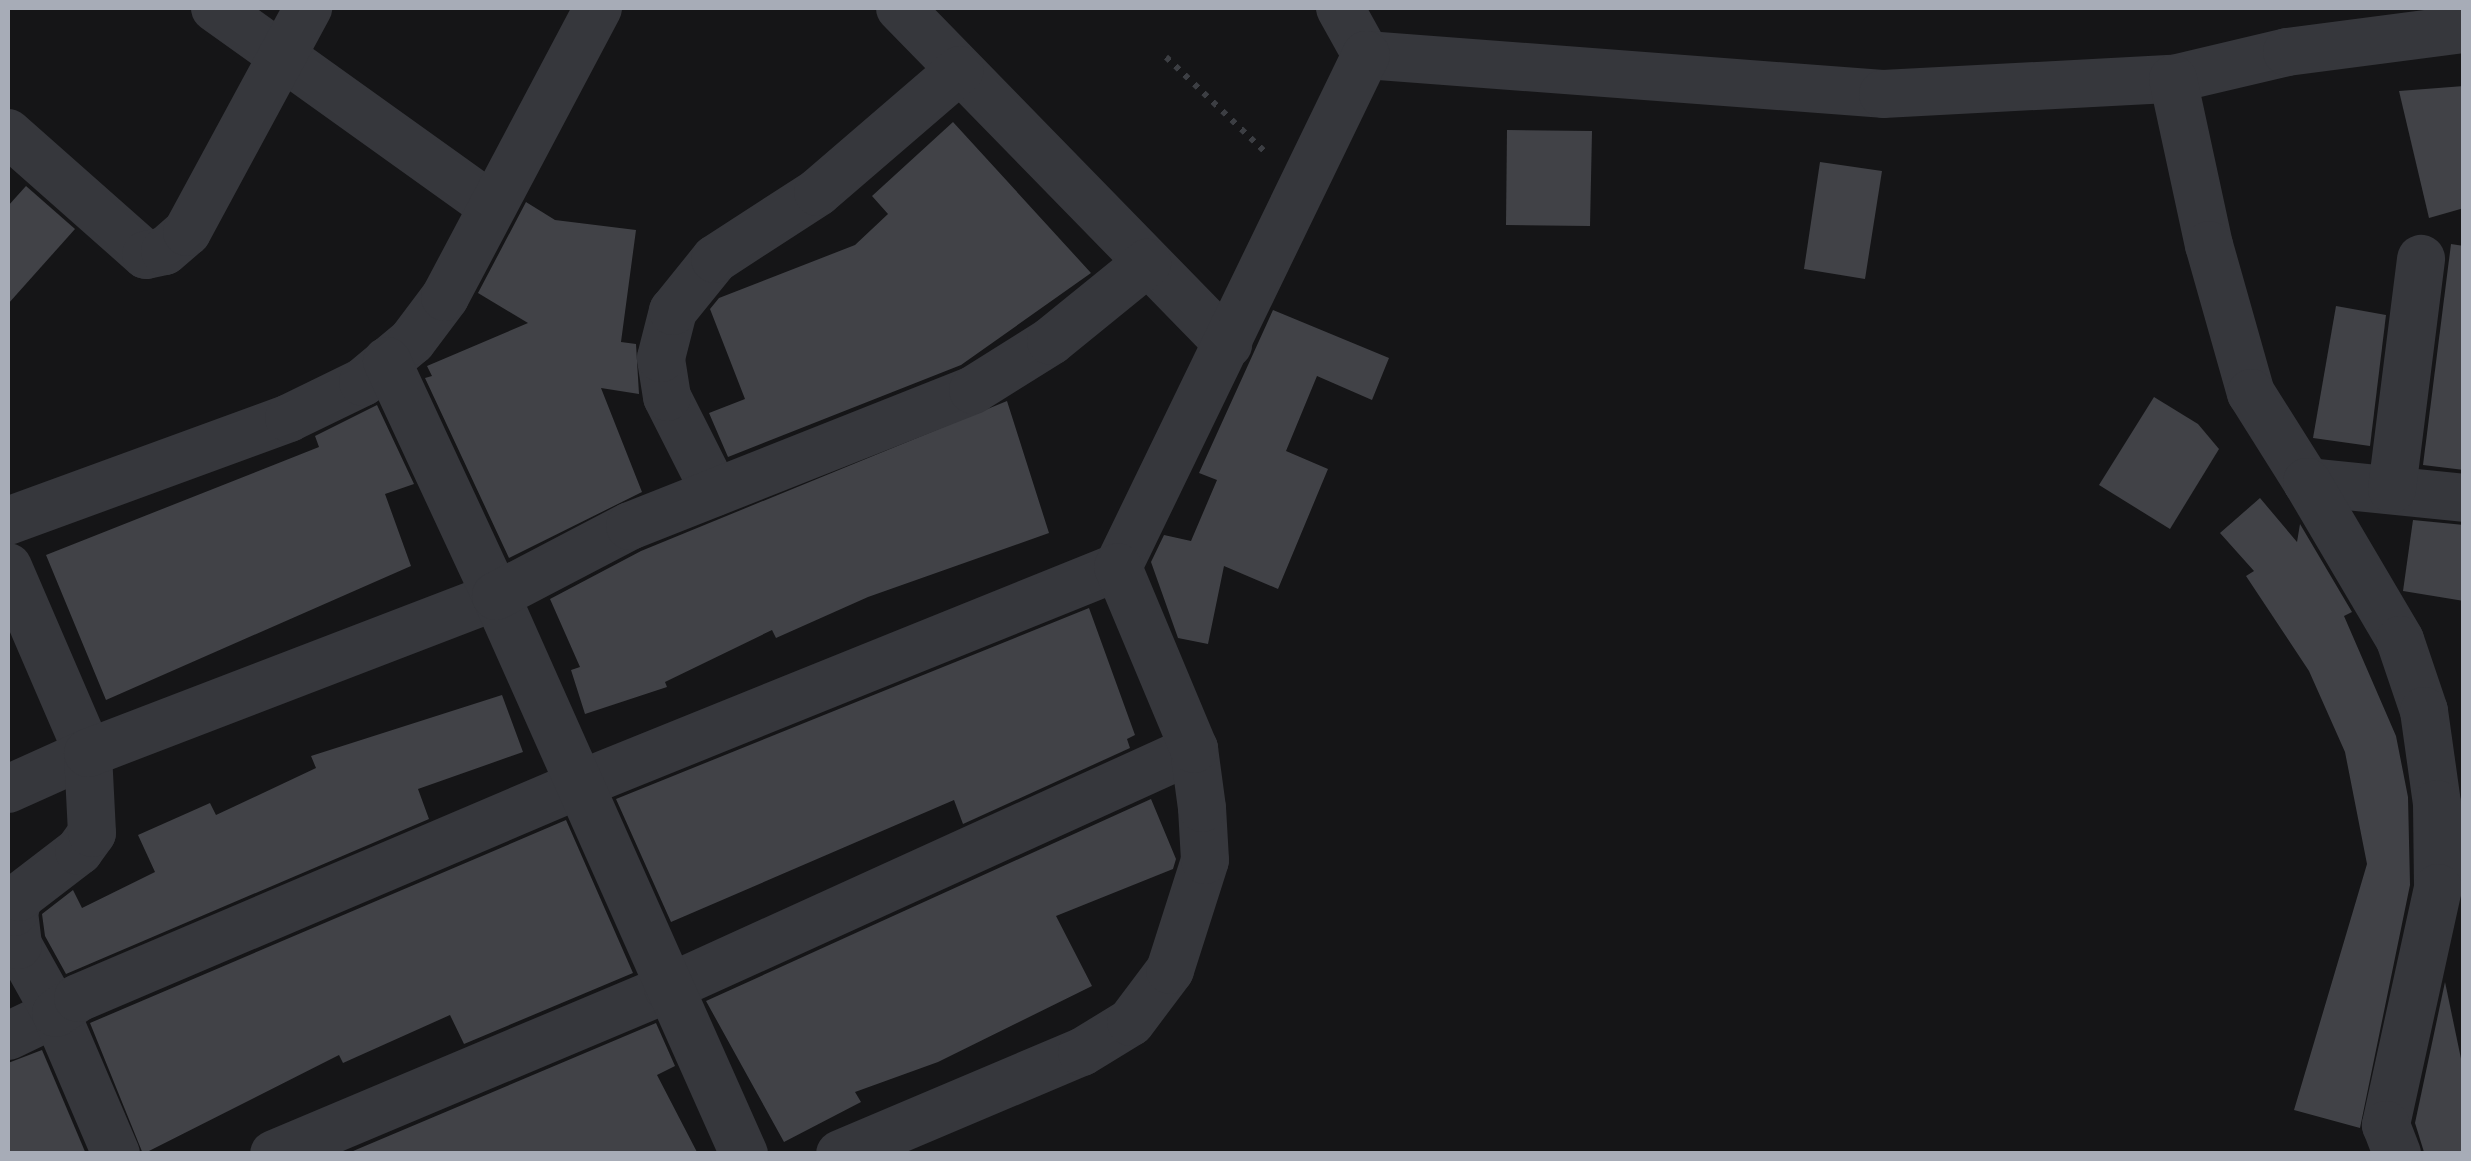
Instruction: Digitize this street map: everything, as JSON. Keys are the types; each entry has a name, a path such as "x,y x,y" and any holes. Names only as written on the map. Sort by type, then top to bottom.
{"street":[{"path":"215,8 492,206"},
{"path":"8,133 146,255 166,250 187,232 284,59 308,8"},
{"path":"8,521 289,418 363,382 387,361 444,296 598,8"},
{"path":"900,8 1228,344"},
{"path":"1340,8 1366,55"},
{"path":"1366,55 1883,94 2173,79 2287,52 2464,29"},
{"path":"8,1036 78,998 583,783 1118,567 1366,55"},
{"path":"714,492 668,396 661,358 672,310 715,259 818,192 960,70"},
{"path":"2173,79 2209,245 2251,394 2444,714 2437,804 2438,888 2386,1126 2398,1154"},
{"path":"2392,489 2421,259"},
{"path":"8,789 88,753 496,596 630,526 974,390 1051,341 1146,263"},
{"path":"387,361 583,783 668,988 744,1154"},
{"path":"2307,482 2464,498"},
{"path":"8,567 88,753 92,833 79,851 19,897 14,912 18,944 56,1013 116,1154"},
{"path":"840,1154 1035,1076 1131,1022 1155,998 1192,913 1205,860 1194,749 1118,567"},
{"path":"274,1154 668,988 1194,749"}],"path":[{"path":"1166,57 1302,188"}],"building":[{"path":"2464,86 2464,208 2429,218 2399,91"},
{"path":"953,122 1091,273 961,365 728,457 709,413 745,399 710,309 719,298 855,245 888,214 872,196"},
{"path":"1507,130 1592,131 1590,226 1506,225"},
{"path":"1820,162 1882,171 1865,279 1804,269"},
{"path":"26,186 75,229 8,304 8,206"},
{"path":"526,202 555,220 636,230 621,342 636,344 639,394 601,388 642,492 509,558 425,378 432,376 427,366 528,323 478,293"},
{"path":"2451,244 2464,246 2464,470 2423,465"},
{"path":"2336,306 2386,315 2370,446 2313,438"},
{"path":"1273,310 1389,358 1372,400 1317,376 1286,451 1328,469 1278,589 1224,566 1208,644 1178,638 1151,562 1164,535 1191,541 1217,480 1199,473"},
{"path":"2154,397 2198,424 2219,449 2170,529 2099,485"},
{"path":"1007,401 1049,533 868,597 776,638 772,630 665,682 667,687 585,714 571,670 580,667 550,599 641,551"},
{"path":"377,405 414,484 385,494 411,566 106,700 46,555 319,447 315,436"},
{"path":"2260,498 2297,542 2300,524 2352,612 2344,616 2396,736 2408,797 2410,885 2360,1128 2294,1110 2367,864 2345,752 2309,671 2246,576 2254,571 2220,533"},
{"path":"2413,520 2464,525 2464,601 2403,591"},
{"path":"1089,608 1135,735 1127,739 1130,748 963,824 954,800 671,922 616,799"},
{"path":"502,695 523,752 418,789 429,819 66,974 45,936 42,914 73,890 82,908 155,872 138,835 210,803 216,815 316,768 311,756"},
{"path":"1151,799 1176,859 1173,869 1056,916 1092,986 938,1062 855,1092 861,1102 784,1142 706,1001"},
{"path":"566,820 633,973 464,1044 450,1015 343,1063 339,1055 143,1154 90,1023"},
{"path":"2445,982 2464,1073 2464,1154 2424,1152 2415,1123"},
{"path":"656,1023 675,1066 657,1075 698,1154 346,1154"},
{"path":"42,1050 86,1154 8,1154 8,1063"}]}
